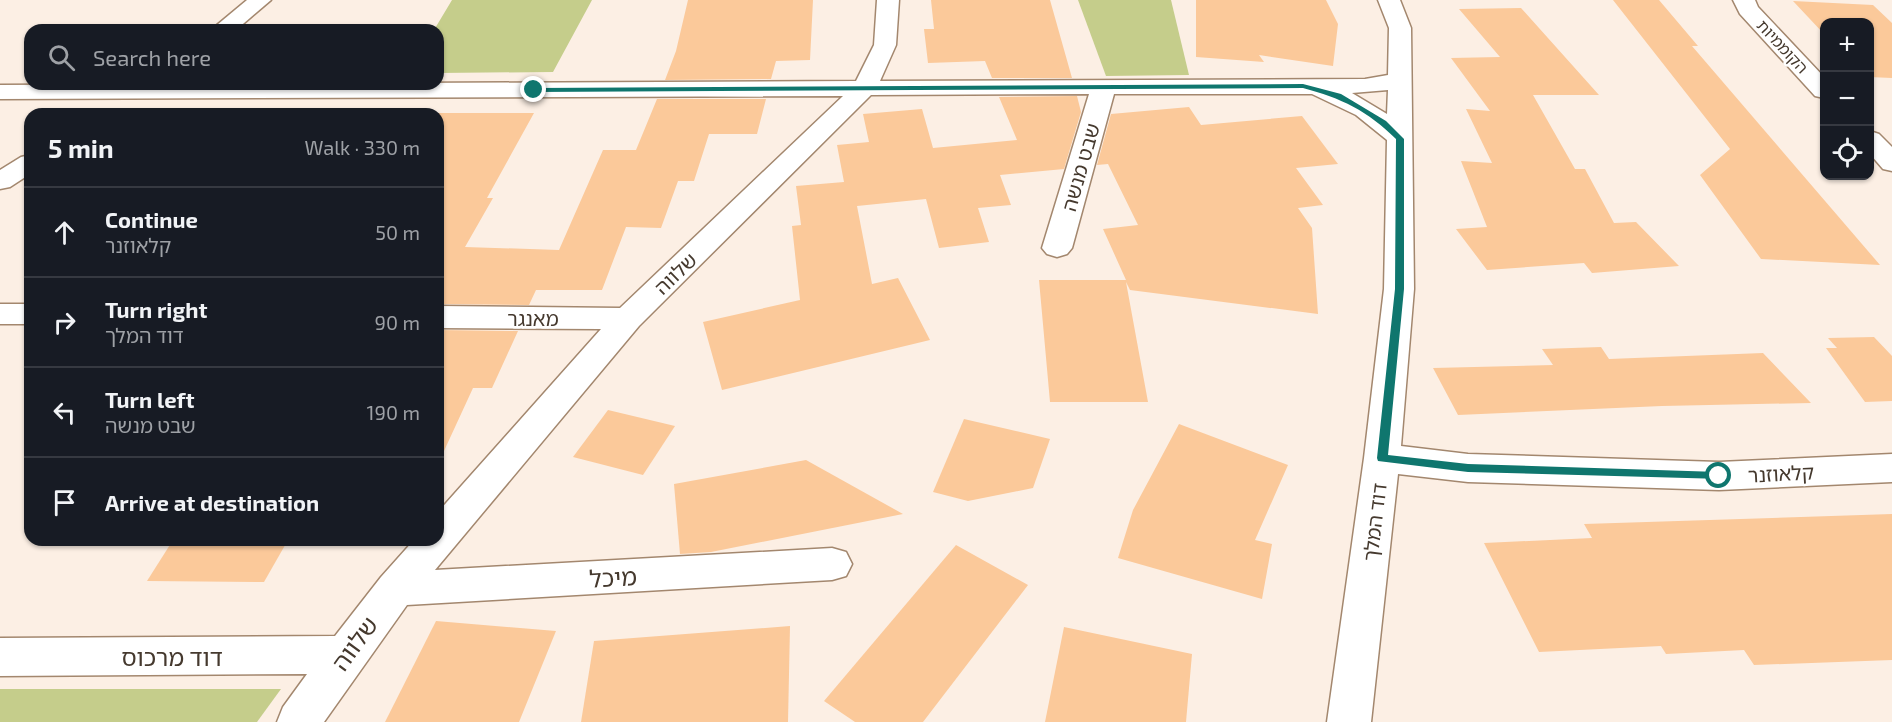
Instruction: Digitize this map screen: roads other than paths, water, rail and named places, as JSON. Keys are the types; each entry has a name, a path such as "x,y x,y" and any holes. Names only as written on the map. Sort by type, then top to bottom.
{"street":[{"path":"230,24 260,0"},
{"name":"שלווה","path":"444,533 628,319 865,88 885,45 888,0"},
{"name":"דוד המלך","path":"1349,722 1382,458 1399,289 1400,28 1389,0"},
{"name":"הקוממיות","path":"1744,0 1748,9 1820,87"},
{"path":"444,90 1365,86 1387,83 1401,78"},
{"name":"שבט מנשה","path":"1057,248 1104,86"},
{"path":"1303,86 1338,95 1359,106 1383,122 1400,139"},
{"path":"0,92 74,90"},
{"path":"117,108 146,90"},
{"path":"389,108 402,90"},
{"path":"1874,144 1892,163"},
{"path":"0,181 24,167"},
{"path":"0,314 24,314"},
{"name":"מאנגר","path":"444,317 628,319"},
{"name":"קלאוזנר","path":"1382,458 1468,468 1707,476 1892,468"},
{"name":"שלווה","path":"299,722 344,655 394,589 433,546"},
{"name":"מיכל","path":"394,589 832,564"},
{"name":"דוד מרכוס","path":"0,657 344,655"}]}
